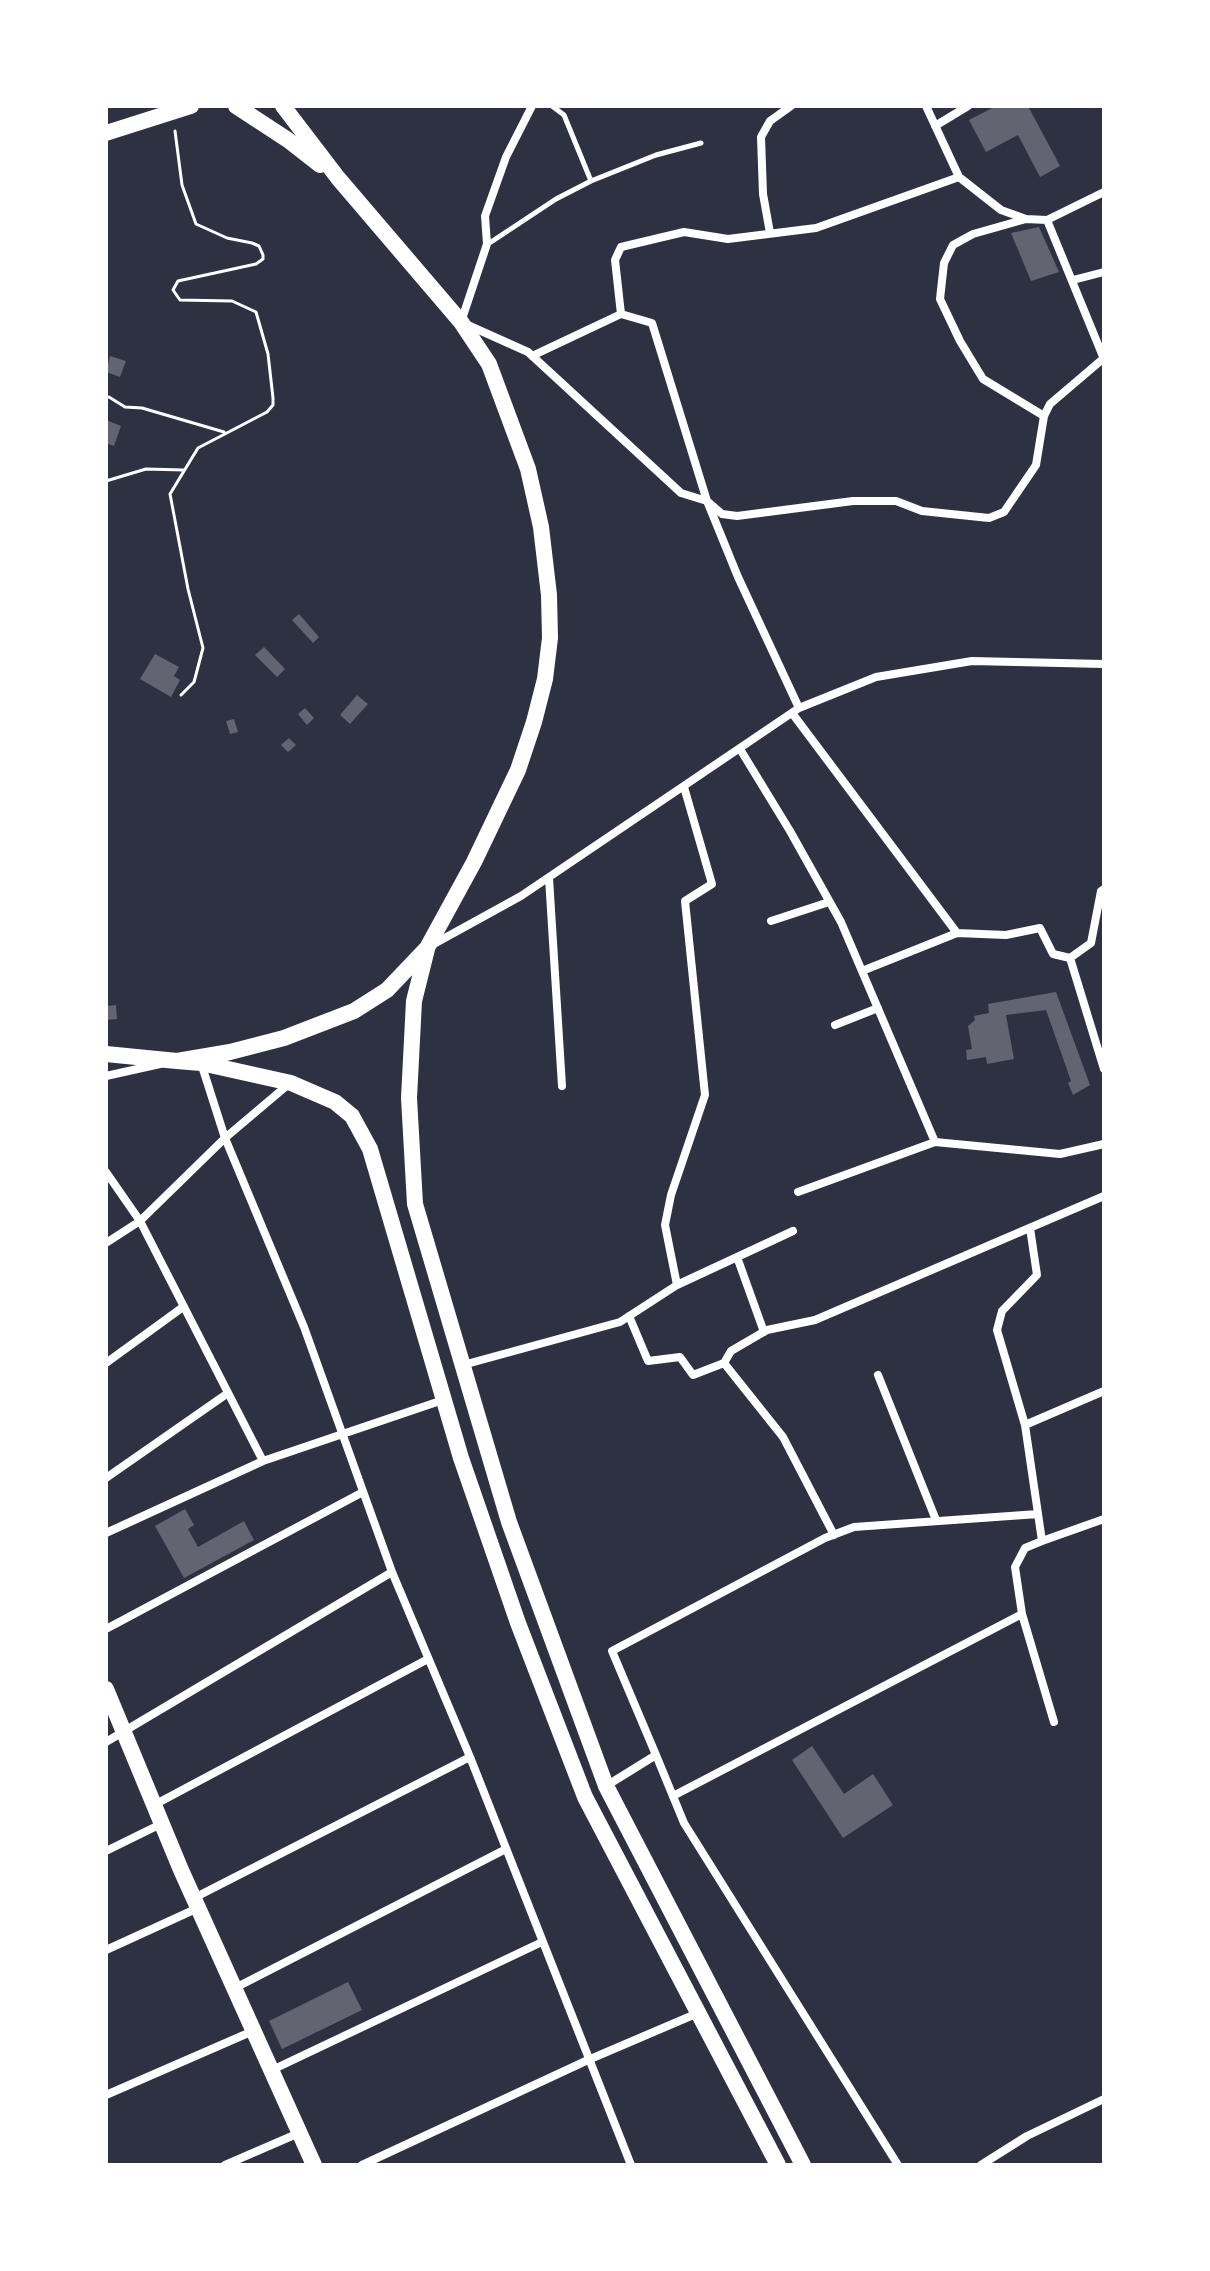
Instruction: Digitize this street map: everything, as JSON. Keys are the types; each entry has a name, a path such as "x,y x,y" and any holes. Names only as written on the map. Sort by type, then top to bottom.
{"main road":[{"path":"106,133 191,106"},
{"path":"236,106 338,178"},
{"path":"283,106 338,178 461,322 489,364 528,469 549,595 550,638 545,679 518,770 474,862 427,948 414,1001 409,1098 415,1204 509,1522 606,1786 803,2165"},
{"path":"177,1061 284,1038 354,1011 387,990 427,948"},
{"path":"106,1054 201,1063 291,1083 335,1102 352,1116 370,1149 444,1400 518,1623 585,1797 778,2165"},
{"path":"106,1689 196,1903 314,2165"}],"street":[{"path":"531,106 506,157 485,216 487,244 461,322 532,356 681,493 707,501 722,514 737,516 853,501 896,501 922,511 989,518 1004,512 1036,465 1044,416 1050,404 1104,358 1047,220"},
{"path":"770,233 763,194 761,137 770,121 791,106"},
{"path":"926,106 959,177 1001,210 1026,219 1047,220 1104,192"},
{"path":"935,126 968,106"},
{"path":"621,314 615,260 621,247 684,232 728,239 816,228 959,177"},
{"path":"1026,219 973,234 953,245 944,263 940,299 983,379 1044,416"},
{"path":"1073,280 1104,272"},
{"path":"532,356 621,314 652,323 707,501 796,711 957,933"},
{"path":"427,948 521,896 796,711 876,677 972,661 1104,664"},
{"path":"740,749 829,902 935,1142"},
{"path":"677,1285 665,1225 671,1195 705,1095 685,901 712,884 684,787"},
{"path":"549,878 562,1086"},
{"path":"862,971 957,933 1006,935 1040,928 1053,954 1070,958 1091,943 1101,891 1104,889"},
{"path":"771,921 829,902"},
{"path":"1070,958 1104,1069"},
{"path":"835,1025 878,1008"},
{"path":"106,1076 177,1061"},
{"path":"201,1063 225,1138 304,1327 392,1572 470,1757 631,2165"},
{"path":"106,1243 140,1221 225,1138 291,1083"},
{"path":"798,1192 935,1142 1060,1154 1104,1144"},
{"path":"106,1172 140,1221 263,1461"},
{"path":"629,1316 648,1361 680,1357 693,1375 724,1363 731,1351 764,1332 815,1320 1104,1196"},
{"path":"1030,1228 1037,1275 1002,1311 997,1330 1025,1425 1042,1541"},
{"path":"462,1365 620,1322 677,1285 793,1231"},
{"path":"737,1257 764,1332"},
{"path":"106,1363 183,1307"},
{"path":"724,1363 783,1437 834,1535"},
{"path":"878,1375 936,1520"},
{"path":"1025,1425 1104,1391"},
{"path":"106,1478 228,1393"},
{"path":"106,1533 263,1461 444,1400"},
{"path":"106,1629 363,1492"},
{"path":"898,2165 684,1823 612,1651 854,1527 1038,1514"},
{"path":"1054,1722 1022,1614 1015,1567 1025,1548 1104,1519"},
{"path":"106,1742 392,1572"},
{"path":"673,1796 1022,1614"},
{"path":"154,1805 428,1659"},
{"path":"606,1786 656,1755"},
{"path":"106,1950 470,1757"},
{"path":"106,1851 162,1824"},
{"path":"235,1988 506,1849"},
{"path":"272,2070 542,1942"},
{"path":"362,2165 588,2060 698,2013"},
{"path":"106,2095 254,2031"},
{"path":"981,2165 1027,2136 1104,2099"},
{"path":"225,2165 300,2133"}],"lane":[{"path":"552,106 564,115 591,181"},
{"path":"487,244 556,199 591,181 656,155 701,143"}],"path":[{"path":"175,131 182,185 196,224 227,238 259,246 263,259 234,271 178,281 173,290 180,300 217,300 246,305 256,312 261,323 273,386 273,405 258,417 198,448 170,494 203,648 194,682 181,695"},
{"path":"109,397 125,407 142,408 224,432"},
{"path":"106,481 146,469 183,470"}],"building":[{"path":"996,106 1028,106 1060,166 1040,177 1018,135 986,152 969,120"},
{"path":"1039,227 1059,272 1031,281 1011,233"},
{"path":"110,356 126,361 120,377 106,372"},
{"path":"106,420 121,426 114,446 106,443"},
{"path":"299,614 319,637 313,643 292,620"},
{"path":"264,647 285,669 277,677 255,655"},
{"path":"155,654 179,667 174,676 180,680 171,697 140,679"},
{"path":"357,695 368,704 350,724 340,715"},
{"path":"305,708 314,718 307,725 298,714"},
{"path":"234,719 238,732 230,734 226,721"},
{"path":"289,738 296,745 288,752 281,745"},
{"path":"1056,992 1090,1085 1073,1095 1046,1010 1006,1015 1014,1059 987,1064 986,1057 967,1060 966,1050 972,1049 968,1026 975,1020 974,1016 989,1013 988,1004"},
{"path":"116,1005 117,1019 106,1020 106,1006"},
{"path":"185,1509 194,1525 188,1529 198,1547 244,1521 254,1540 184,1578 155,1526"},
{"path":"812,1746 844,1794 873,1774 893,1805 843,1838 792,1760"},
{"path":"348,1982 362,2010 282,2049 269,2021"}]}
